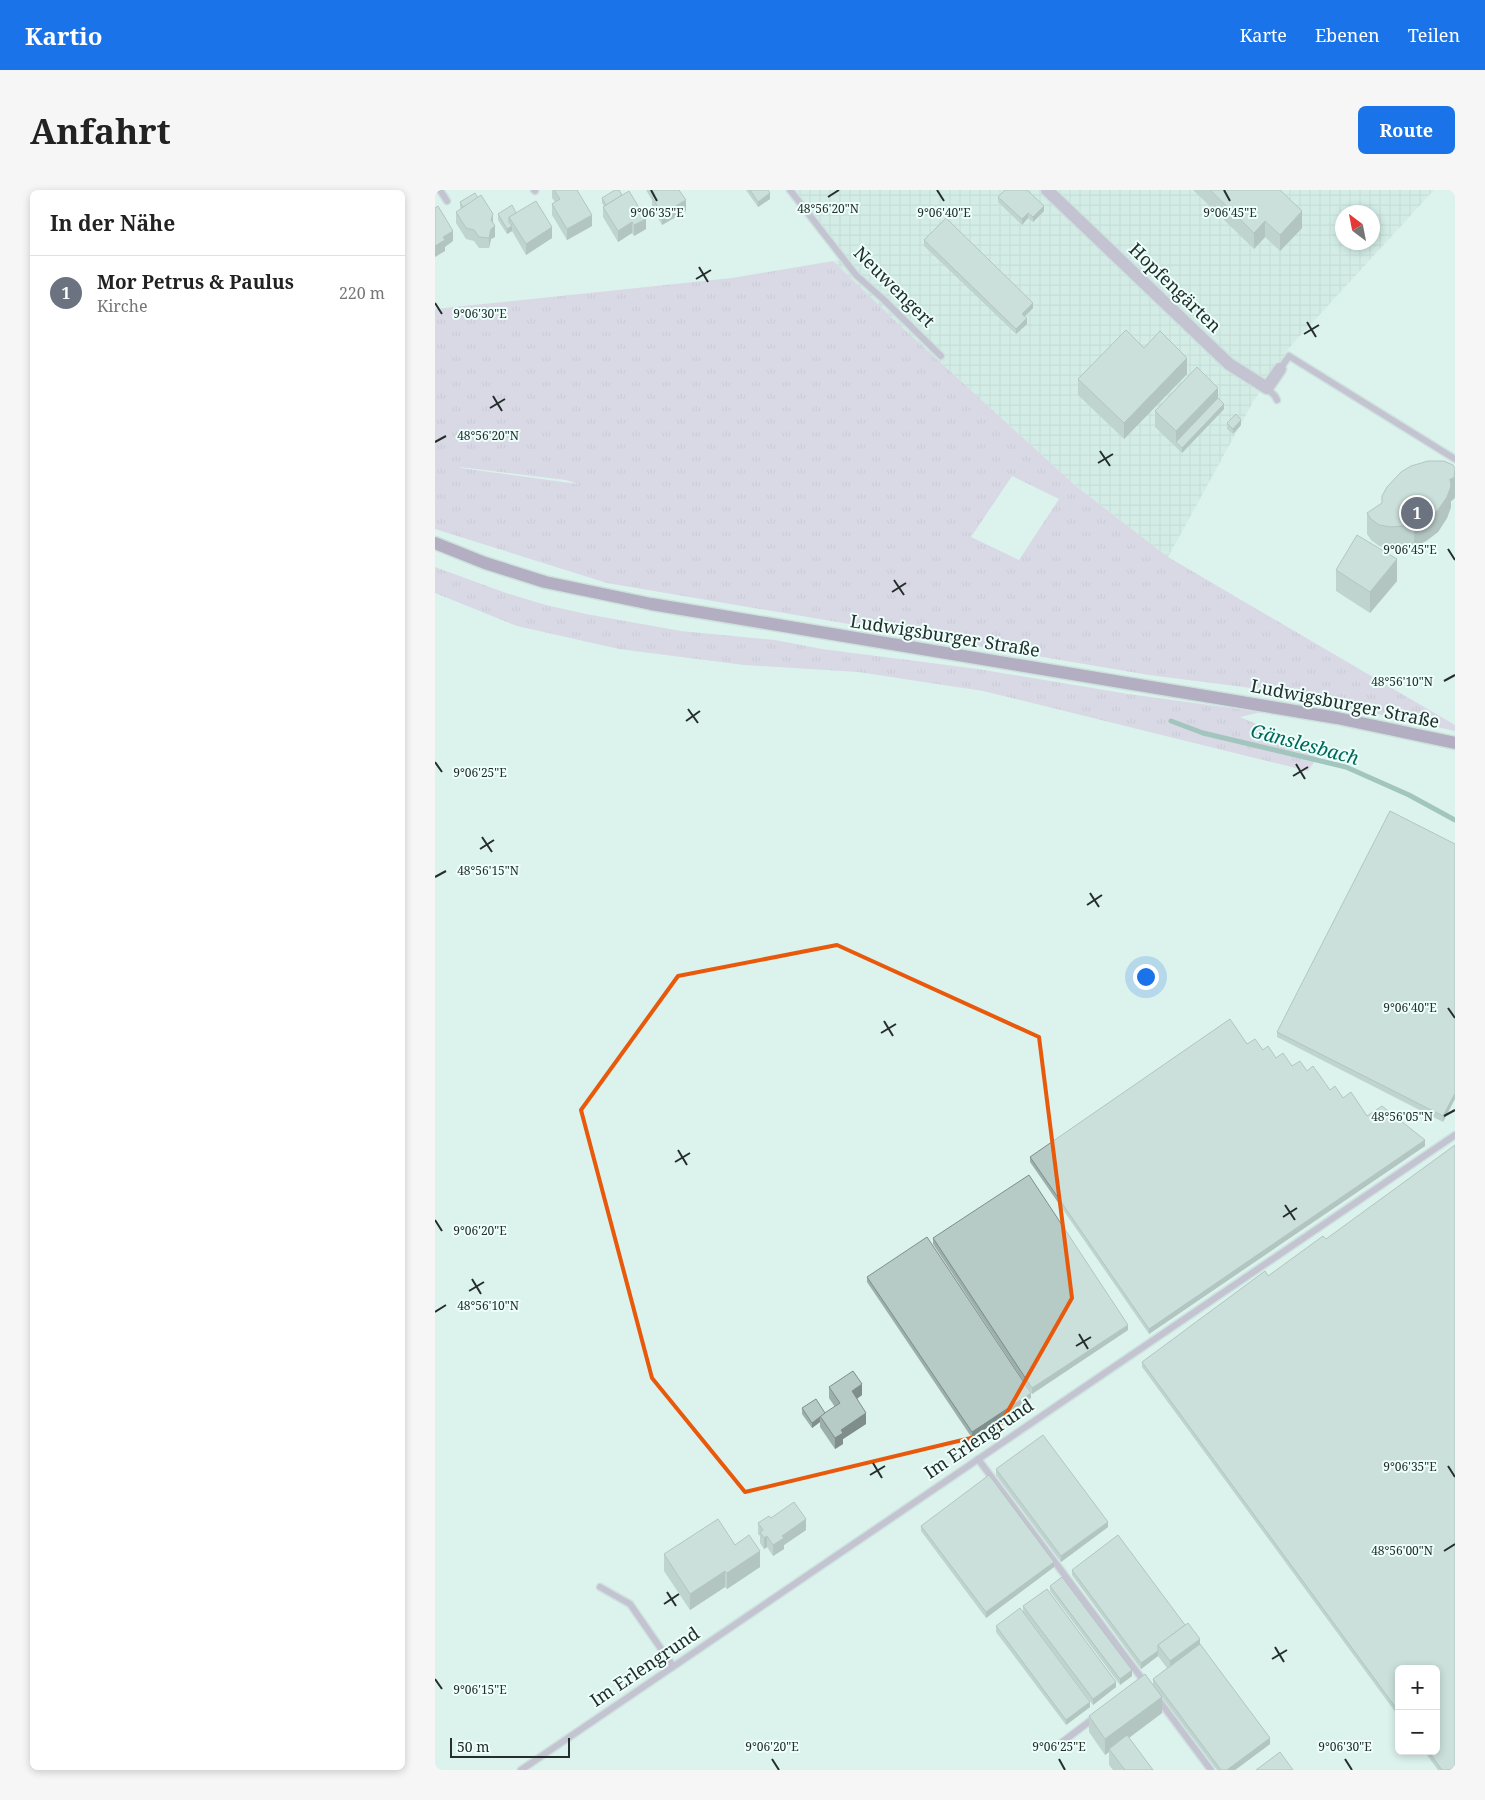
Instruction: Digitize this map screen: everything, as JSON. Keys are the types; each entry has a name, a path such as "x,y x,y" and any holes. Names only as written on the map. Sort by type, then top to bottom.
{"main road":[{"name":"Ludwigsburger Straße","path":"435,544 485,563 545,582 651,604 1337,718 1455,743"}],"street":[{"name":"Hopfengärten","path":"1047,190 1229,364 1267,388"},
{"path":"1267,388 1280,369"}],"lane":[{"path":"440,190 447,201"},
{"name":"Neuwengert","path":"790,190 856,275 941,356"},
{"path":"1280,369 1289,356 1455,459"},
{"path":"1267,388 1277,400"},
{"name":"Im Erlengrund","path":"521,1770 1455,1135"},
{"path":"978,1459 1149,1688"},
{"path":"600,1587 630,1604 673,1666"},
{"path":"1136,1686 1143,1680"},
{"path":"1155,1695 1211,1770"},
{"path":"1061,1744 1099,1715"}],"highlighted area":[{"path":"837,945 1039,1037 1072,1298 996,1432 745,1492 652,1378 581,1110 678,976"}],"shaded area":[{"path":"795,190 1434,190 1380,249 1380,205 1335,205 1335,250 1379,250 1289,348 1253,402 1168,557 1077,487 905,330 833,261 848,258"}],"green space":[{"path":"833,261 905,330 1077,487 1168,557 1455,725 1455,731 1267,690 1149,675 607,583 435,529 435,309 732,278","holes":["461,468 566,480 578,484","1012,476 1059,499 1019,560 971,537"]},
{"path":"435,567 506,593 546,605 681,631 775,640 822,649 978,669 1128,694 1261,712 1240,717 1321,752 1308,771 983,691 858,672 744,665 619,649 517,626 435,593"}],"building":[{"path":"554,190 577,190 592,215 567,229 552,204 560,199"},
{"path":"615,190 619,190 622,195 606,205 602,198"},
{"path":"652,190 679,190 686,200 662,214 652,197 655,195"},
{"path":"750,190 768,190 770,193 758,202"},
{"path":"1005,190 1027,190 1044,206 1033,217 1028,213 1022,219 998,197"},
{"path":"1210,190 1280,190 1302,211 1280,235 1265,221 1254,233"},
{"path":"629,191 646,219 634,225 632,222 618,231 603,207"},
{"path":"475,193 478,198 463,207 460,202"},
{"path":"481,195 493,214 491,220 495,226 491,229 489,238 479,237 474,230 466,228 456,212"},
{"path":"536,201 552,227 526,244 509,217"},
{"path":"512,205 516,213 509,217 509,222 512,226 507,229 498,214"},
{"path":"438,206 453,231 443,237 445,240 435,246 435,208"},
{"path":"946,218 1033,303 1022,314 1027,318 1016,329 924,240"},
{"path":"1126,330 1144,348 1160,331 1187,358 1124,423 1078,379"},
{"path":"1197,367 1218,388 1176,431 1155,411"},
{"path":"1218,398 1224,404 1182,448 1176,442"},
{"path":"1236,414 1241,420 1233,429 1227,423"},
{"path":"1428,461 1444,461 1453,465 1455,469 1454,478 1450,479 1451,486 1447,497 1438,510 1426,520 1414,525 1391,527 1379,525 1371,519 1367,513 1382,503 1382,496 1387,487 1401,472 1411,466"},
{"path":"1357,535 1397,559 1370,592 1336,570"},
{"path":"1390,811 1455,844 1455,1093 1443,1116 1277,1032"},
{"path":"1230,1019 1247,1044 1255,1039 1263,1050 1268,1046 1276,1058 1283,1053 1292,1066 1300,1061 1307,1071 1313,1066 1330,1090 1335,1086 1343,1098 1351,1092 1367,1116 1382,1106 1425,1140 1149,1329 1030,1157"},
{"path":"1455,1145 1455,1770 1442,1770 1431,1755 1440,1755 1440,1665 1395,1665 1395,1707 1142,1362 1265,1271 1268,1276 1323,1236 1326,1239"},
{"path":"1029,1175 1128,1325 1032,1388 933,1238"},
{"path":"927,1237 1031,1393 972,1432 867,1277"},
{"path":"853,1371 862,1384 852,1391 866,1413 841,1430 843,1433 835,1438 820,1416 840,1403 829,1387"},
{"path":"816,1399 825,1413 812,1423 802,1408"},
{"path":"1043,1435 1108,1522 1061,1556 996,1469"},
{"path":"989,1475 1054,1562 986,1612 921,1526"},
{"path":"794,1502 806,1519 773,1545 767,1536 764,1538 760,1532 763,1530 758,1523 769,1516 771,1518"},
{"path":"718,1519 735,1545 749,1535 760,1551 690,1594 664,1554"},
{"path":"1118,1535 1185,1625 1158,1645 1158,1651 1141,1663 1072,1570"},
{"path":"1062,1577 1132,1670 1120,1679 1050,1586"},
{"path":"1047,1589 1116,1682 1093,1699 1023,1606"},
{"path":"1020,1608 1090,1702 1066,1720 996,1626"},
{"path":"1188,1623 1200,1639 1170,1661 1158,1645"},
{"path":"1200,1644 1270,1738 1227,1770 1221,1770 1153,1679"},
{"path":"1145,1674 1162,1697 1105,1739 1089,1716"},
{"path":"1127,1735 1153,1770 1125,1770 1109,1749"},
{"path":"1280,1752 1293,1770 1256,1770"}],"waterway":[{"name":"Gänslesbach","path":"1171,721 1203,733 1346,767 1409,795 1455,820"}],"place":[{"name":"Mor Petrus & Paulus","path":"1417,513"}]}
